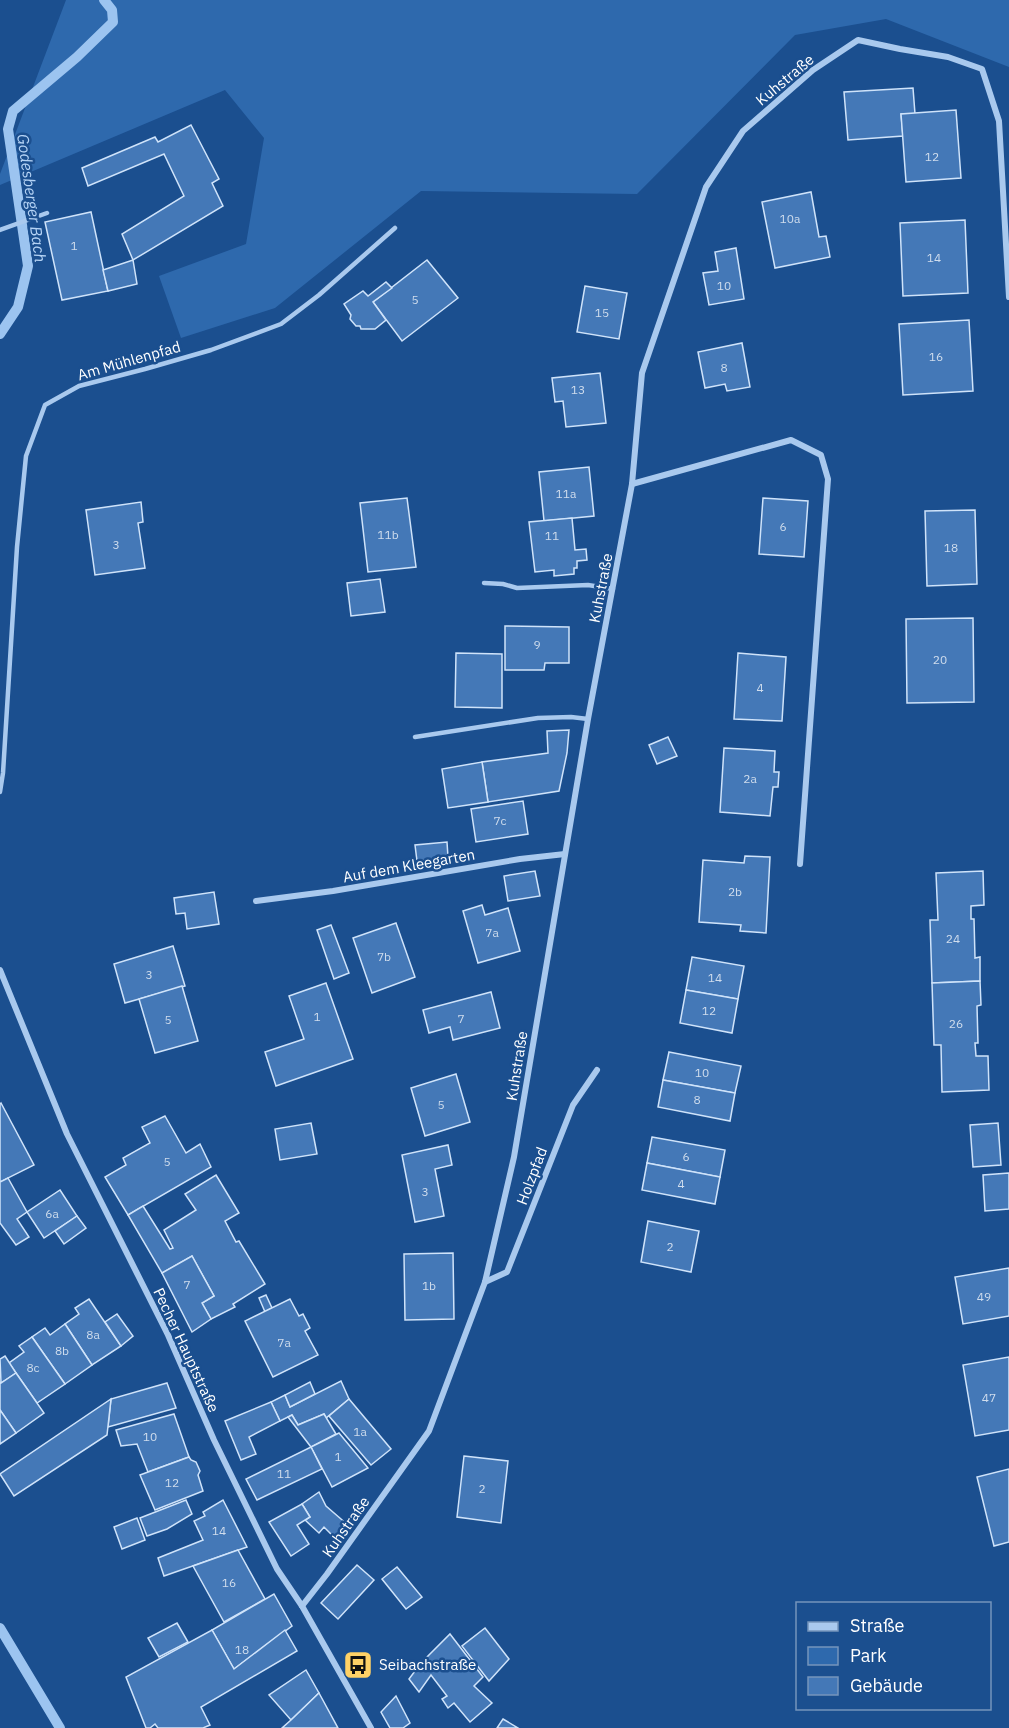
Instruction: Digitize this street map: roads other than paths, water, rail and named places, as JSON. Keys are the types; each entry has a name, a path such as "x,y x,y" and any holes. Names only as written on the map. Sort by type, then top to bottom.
{"street":[{"name":"Kuhstraße","path":"302,1606 429,1431 485,1282 514,1157 588,719 632,484 642,373 706,188 743,131 813,69 858,40 948,57 982,69 999,121 1009,297"},
{"path":"632,484 791,440 821,455 828,480 800,864"},
{"name":"Auf dem Kleegarten","path":"256,901 566,854"},
{"name":"Pecher Hauptstraße","path":"0,970 67,1134 168,1335 214,1440 272,1558 371,1728"},
{"name":"Holzpfad","path":"485,1282 507,1272 573,1105 597,1070"}],"lane":[{"path":"0,230 45,214"},
{"name":"Am Mühlenpfad","path":"0,792 17,548 26,456 45,405 79,386 211,350 281,324 319,295 395,228"},
{"path":"484,583 503,584 517,588 588,585 613,589"},
{"path":"415,736 538,718 588,719"}],"waterway":[{"name":"Godesberger Bach","path":"0,334 18,307 28,266 8,129 13,111 77,57 113,22 112,10 104,0"},
{"name":"Godesberger Bach","path":"0,1628 60,1728"}],"place":[{"name":"Seibachstraße","path":"358,1665"}]}
